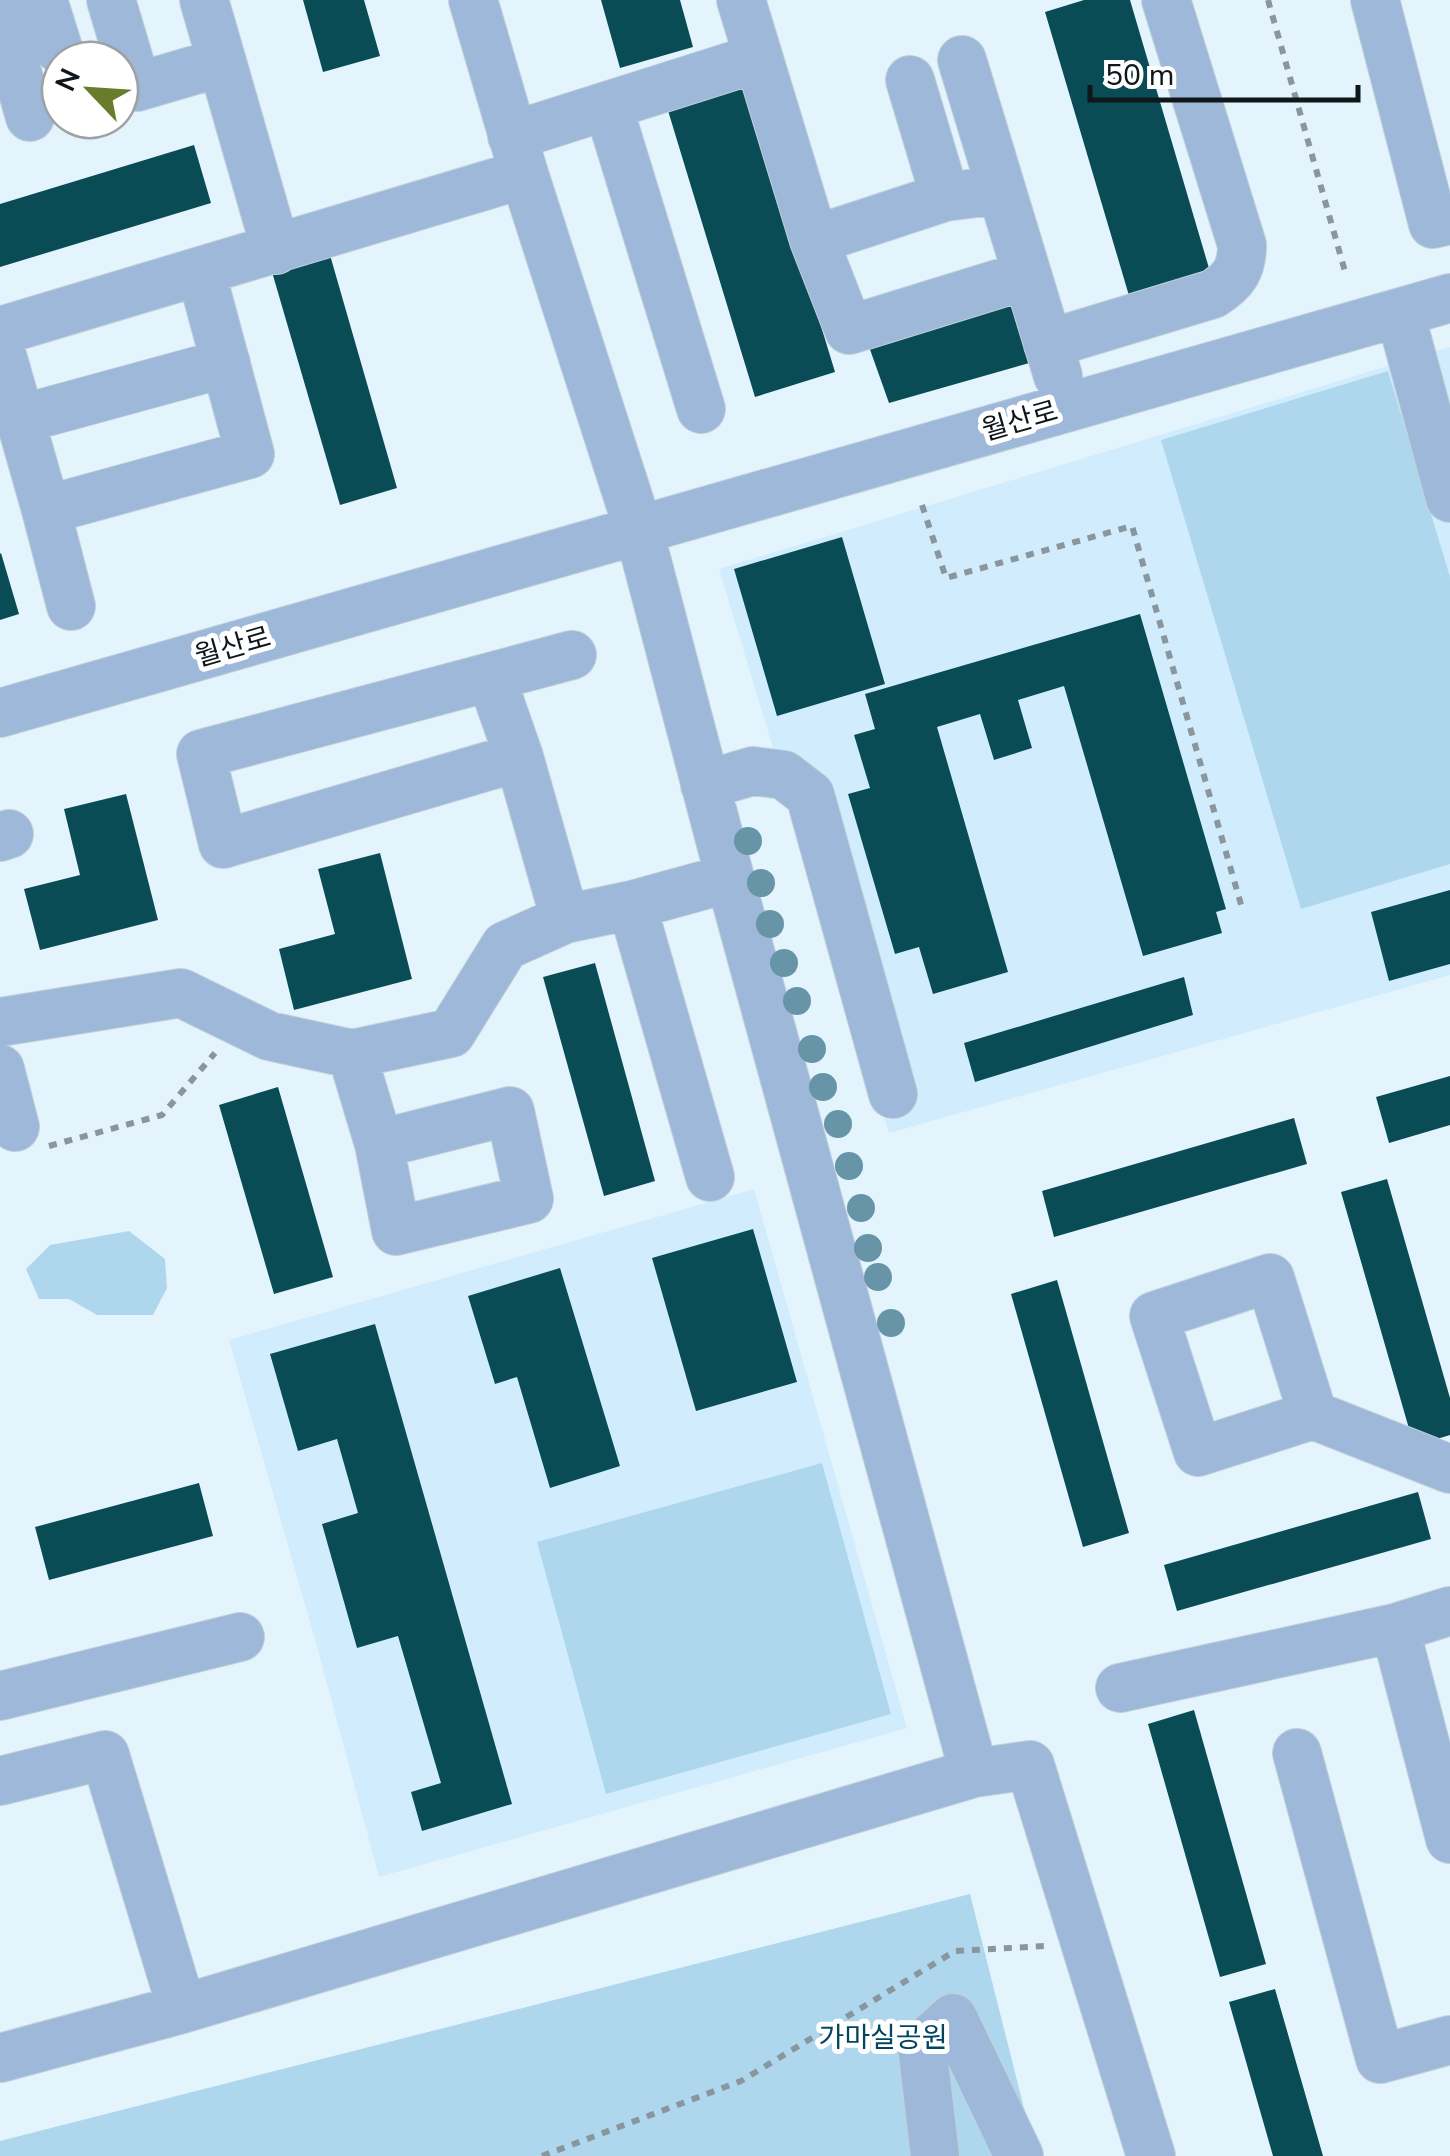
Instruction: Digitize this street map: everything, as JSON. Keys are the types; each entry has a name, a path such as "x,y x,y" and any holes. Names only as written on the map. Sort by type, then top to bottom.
{"street":[{"path":"43,0 56,40"},
{"path":"111,0 119,40"},
{"path":"204,0 276,250"},
{"path":"473,0 518,155 639,530 974,1773"},
{"path":"740,0 814,240 849,330 1027,276"},
{"path":"1048,344 1213,294 1230,284 1242,264 1242,245 1166,0"},
{"path":"1375,0 1434,224 1450,220"},
{"path":"0,13 30,117"},
{"path":"0,331 276,250 518,155 608,106 758,58"},
{"path":"962,60 1070,407"},
{"path":"140,86 222,62"},
{"path":"910,80 945,197"},
{"path":"608,106 701,408"},
{"path":"814,240 945,197 1000,190"},
{"path":"46,510 250,454 200,272"},
{"name":"월산로","path":"0,713 1450,298"},
{"path":"1400,313 1450,498"},
{"path":"0,348 71,606"},
{"path":"21,418 226,363"},
{"path":"519,757 223,844 201,754 572,654"},
{"path":"492,677 565,919"},
{"path":"705,785 752,771 784,775 810,796 892,1094"},
{"path":"0,1022 180,993 270,1036 352,1054 452,1033 505,946 565,919 730,878"},
{"path":"632,905 710,1178"},
{"path":"352,1054 379,1144"},
{"path":"0,1069 25,1138"},
{"path":"1313,1415 1450,1469"},
{"path":"1120,1688 1395,1628 1450,1612"},
{"path":"1395,1628 1450,1839"},
{"path":"0,1696 240,1637"},
{"path":"1297,1752 1380,2059 1450,2040"},
{"path":"0,1781 105,1755 182,2009"},
{"path":"0,2058 182,2009 974,1773 1030,1765 1151,2156"},
{"path":"935,2156 922,2046 952,2018 1019,2156"}],"path":[{"path":"1268,0 1346,274"},
{"path":"922,505 946,578 1132,526 1242,908"},
{"path":"25,1138 162,1115 224,1042"},
{"path":"542,2156 740,2081 955,1952 1085,1943"}],"shaded area":[{"path":"1450,347 1450,975 889,1133 719,569"},
{"path":"754,1189 907,1728 379,1877 229,1340"}],"green space":[{"path":"1388,371 1450,577 1450,864 1301,909 1161,440"},
{"path":"129,1231 165,1259 167,1288 153,1315 97,1315 69,1299 39,1299 26,1269 50,1245"},
{"path":"822,1463 891,1714 606,1794 537,1542"},
{"name":"가마실공원","path":"970,1894 1036,2156 0,2156 0,2141"}],"building":[{"path":"303,0 364,0 380,56 323,72"},
{"path":"601,0 680,0 693,47 620,68"},
{"path":"1084,0 1130,0 1211,275 1130,299 1045,12"},
{"path":"746,80 835,372 755,397 666,104"},
{"path":"194,145 211,203 0,267 0,204"},
{"path":"330,255 397,488 340,505 272,272"},
{"path":"1020,294 1040,360 889,403 867,341"},
{"path":"842,537 885,684 777,716 734,569"},
{"path":"0,554 19,614 0,620"},
{"path":"1140,614 1226,909 1216,912 1222,933 1143,956 1064,686 1018,700 1032,748 994,760 980,714 937,727 1008,972 933,994 919,947 895,954 848,794 870,788 854,735 875,729 865,694"},
{"path":"126,794 158,920 40,950 24,889 80,875 64,809"},
{"path":"380,853 412,979 294,1010 279,949 335,934 318,869"},
{"path":"1450,890 1450,964 1389,981 1371,912"},
{"path":"595,963 655,1181 604,1196 543,977"},
{"path":"1184,977 1193,1015 975,1082 964,1043"},
{"path":"1450,1076 1450,1125 1389,1143 1376,1097"},
{"path":"278,1087 333,1277 274,1294 219,1105"},
{"path":"1294,1118 1307,1164 1054,1237 1042,1191"},
{"path":"1387,1179 1450,1398 1450,1435 1414,1446 1341,1192"},
{"path":"753,1229 797,1382 696,1411 652,1258"},
{"path":"560,1268 620,1466 550,1488 517,1377 495,1384 468,1296"},
{"path":"1057,1280 1129,1533 1083,1547 1011,1294"},
{"path":"375,1324 512,1804 422,1831 411,1792 441,1783 398,1636 357,1648 322,1524 358,1513 337,1439 298,1451 270,1354"},
{"path":"199,1483 213,1536 49,1580 35,1527"},
{"path":"1418,1492 1431,1539 1177,1611 1164,1565"},
{"path":"1194,1710 1266,1964 1220,1977 1148,1724"},
{"path":"1275,1989 1323,2156 1273,2156 1229,2002"}]}
